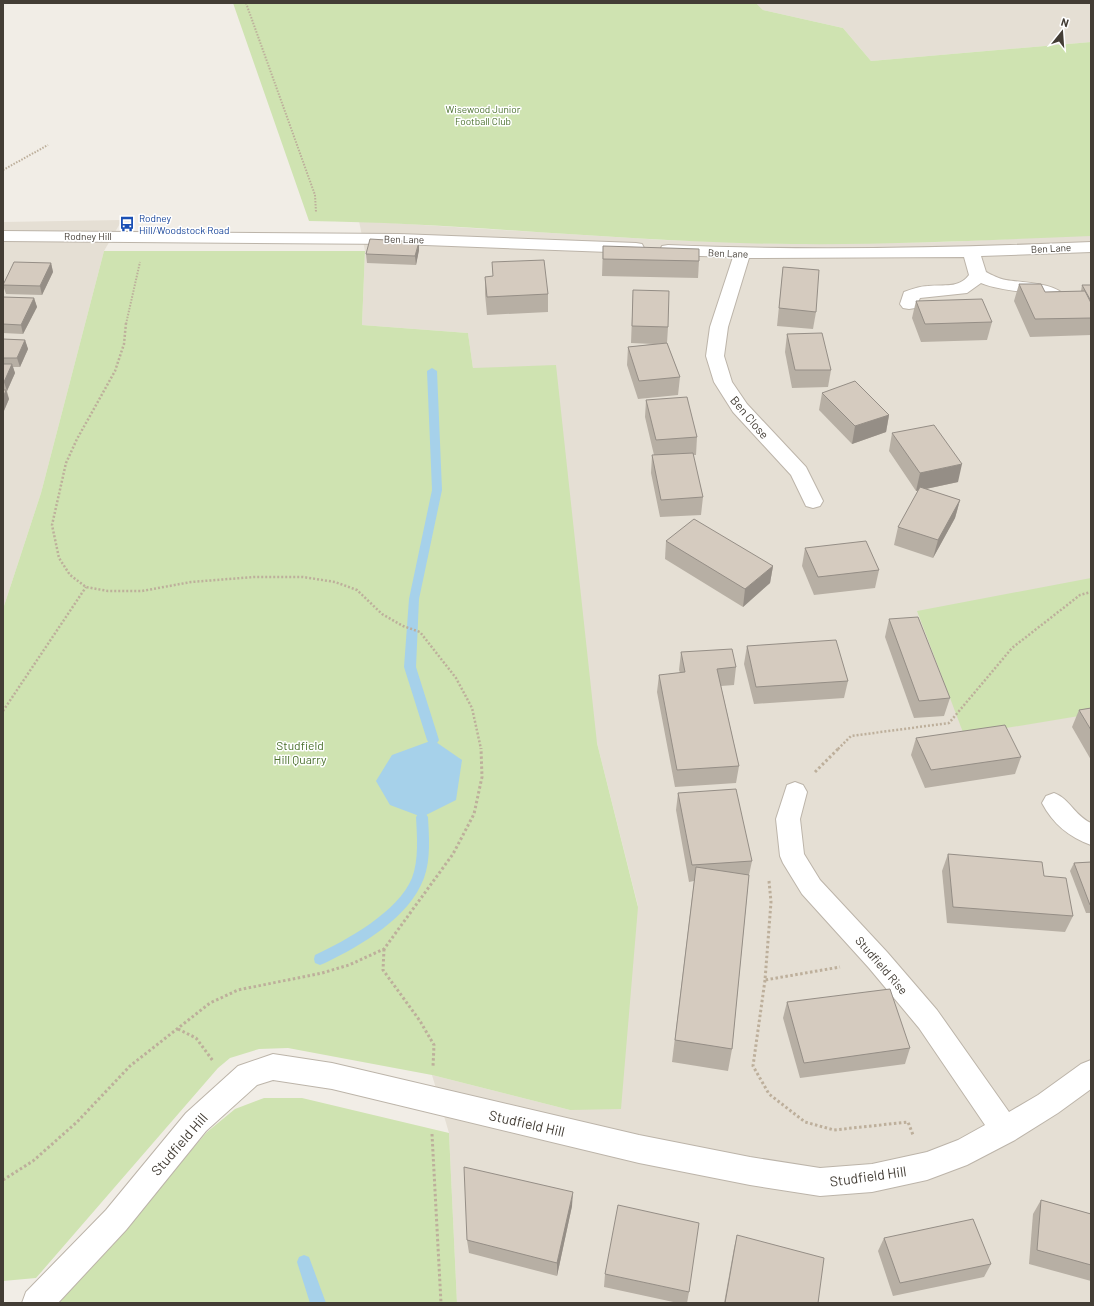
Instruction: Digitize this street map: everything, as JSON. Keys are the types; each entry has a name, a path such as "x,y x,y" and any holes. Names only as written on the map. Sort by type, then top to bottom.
{"street":[{"name":"Rodney Hill","path":"3,236 316,237"},
{"name":"Ben Lane","path":"316,237 511,241 742,254 970,252 1091,247"},
{"path":"970,252 978,275 992,282 1042,289 1057,297"},
{"name":"Ben Close","path":"742,254 718,327 715,356 723,382 740,408 800,472 813,500"},
{"path":"909,304 910,296 926,291 959,291 972,284 978,275"},
{"name":"Studfield Rise","path":"795,792 788,819 792,856 811,887 878,960 928,1019 1005,1130"},
{"path":"1054,803 1072,825 1091,835"},
{"name":"Studfield Hill","path":"37,1303 116,1220 196,1122 248,1075 273,1068 332,1076 639,1149 750,1171 820,1182 872,1178 927,1166 967,1151 1048,1104 1091,1073"}],"path":[{"path":"246,3 316,195 316,237"},
{"path":"3,170 48,145"},
{"path":"3,1180 38,1156 77,1122 130,1066 210,1003 238,990 349,965 384,949 453,854 474,814 482,777 481,747 472,708 456,678 420,632 403,626 382,614 357,590 335,582 303,577 254,577 199,581 142,591 108,591 86,587 70,575 59,558 52,525 66,463 77,438 115,371 124,344 126,321 148,236"},
{"path":"3,711 86,587"},
{"path":"795,792 851,736 949,723 1012,648 1080,595 1091,592"},
{"path":"792,856 768,871 771,902 765,980 753,1066 768,1094 805,1122 834,1130 908,1122 927,1166"},
{"path":"384,949 383,970 420,1021 434,1045 430,1100"},
{"path":"765,980 878,960"},
{"path":"178,1028 196,1038 218,1068 228,1093"},
{"path":"433,1148 441,1303"}],"shaded area":[{"path":"756,3 1091,3 1091,42 871,61 843,28 763,10"},
{"path":"122,220 104,251 41,493 3,609 3,222"},
{"path":"359,221 663,240 792,244 946,242 1091,235 1091,1303 457,1303 449,1133 432,1075 570,1110 638,906 597,743 473,368 468,333 362,325 365,251"}],"green space":[{"name":"Wisewood Junior Football Club","path":"233,3 756,3 763,10 843,28 871,61 1091,42 1091,236 904,243 732,243 430,225 309,221"},
{"name":"Studfield Hill Quarry","path":"104,251 365,251 362,325 468,333 473,368 556,365 597,743 638,907 621,1109 570,1110 432,1075 288,1048 259,1049 230,1058 218,1068 36,1278 3,1281 3,609 41,493"},
{"path":"1091,578 1091,714 964,735 917,611"},
{"path":"264,1098 302,1098 449,1133 457,1303 59,1303 207,1132 235,1109"}],"water":[{"path":"433,740 462,760 456,800 422,817 390,805 376,781 392,755"}],"building":[{"path":"370,239 419,242 415,256 366,254"},
{"path":"603,246 699,249 699,261 603,259"},
{"path":"544,260 548,294 487,297 485,277 493,276 492,262"},
{"path":"14,262 51,263 40,286 3,285"},
{"path":"783,267 819,270 816,312 779,308"},
{"path":"1019,284 1041,284 1045,292 1085,291 1091,303 1091,318 1035,319"},
{"path":"1082,285 1091,285 1091,301"},
{"path":"633,290 669,291 668,327 632,326"},
{"path":"3,297 34,298 21,325 3,324"},
{"path":"982,299 992,322 925,324 916,301"},
{"path":"822,333 831,370 795,370 787,334"},
{"path":"3,339 25,340 17,358 3,358"},
{"path":"667,343 680,377 639,381 628,347"},
{"path":"3,364 12,364 4,382 3,382"},
{"path":"855,381 889,415 855,426 822,393"},
{"path":"3,390 6,390 3,398"},
{"path":"687,397 697,437 656,440 646,400"},
{"path":"934,425 962,464 920,473 892,433"},
{"path":"693,453 703,497 661,500 652,455"},
{"path":"920,487 960,500 938,540 898,527"},
{"path":"694,519 773,566 745,589 666,541"},
{"path":"866,541 879,570 818,577 805,548"},
{"path":"918,617 950,698 919,701 889,619"},
{"path":"836,640 848,681 756,687 747,646"},
{"path":"732,649 736,667 717,669 739,766 677,770 659,675 685,672 681,652"},
{"path":"1091,708 1091,730 1079,710"},
{"path":"1005,725 1021,757 931,770 916,738"},
{"path":"736,789 752,861 692,865 678,793"},
{"path":"948,854 1042,862 1044,876 1066,878 1073,916 953,907"},
{"path":"1091,862 1091,905 1090,905 1074,863"},
{"path":"696,867 749,875 732,1049 675,1040"},
{"path":"890,989 910,1048 804,1063 787,1002"},
{"path":"464,1167 573,1192 557,1263 467,1240"},
{"path":"1041,1200 1091,1214 1091,1265 1037,1250"},
{"path":"618,1205 699,1223 689,1292 605,1274"},
{"path":"973,1219 991,1264 900,1283 884,1238"},
{"path":"737,1235 824,1258 818,1303 725,1303"}],"waterway":[{"path":"432,371 437,490 414,599 410,667 433,740"},
{"path":"320,959 376,926 390,914 412,890 418,878 421,864 423,840 422,817"},
{"path":"304,1262 318,1303"}],"place":[{"name":"Rodney Hill/Woodstock Road","path":"127,224"}]}
